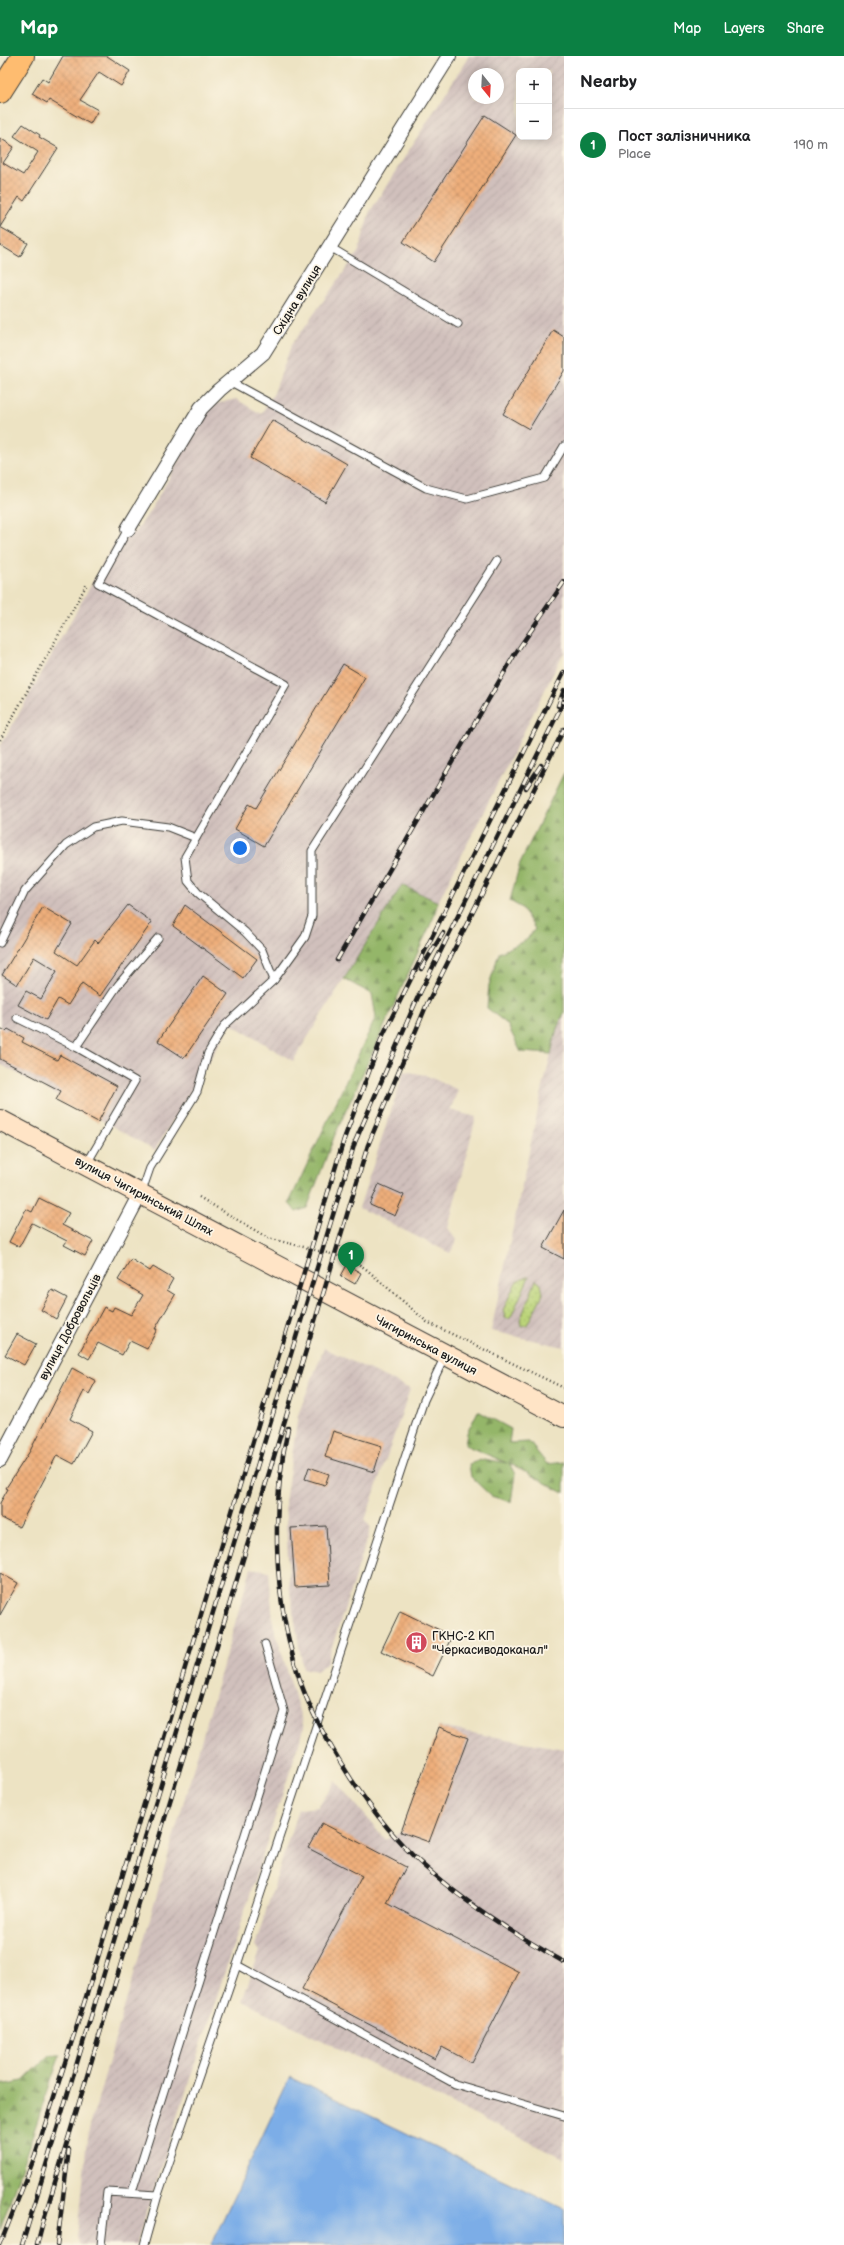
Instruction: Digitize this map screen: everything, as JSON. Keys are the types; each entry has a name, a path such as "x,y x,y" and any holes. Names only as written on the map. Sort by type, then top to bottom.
{"main road":[{"path":"0,92 23,56"},
{"name":"вулиця Чигиринський Шлях","path":"0,1120 288,1271"},
{"name":"Чигиринська вулиця","path":"288,1271 446,1356 564,1417"}],"street":[{"name":"Східна вулиця","path":"128,529 201,408 263,353 449,56"},
{"name":"вулиця Добровольців","path":"0,1460 140,1194"}],"lane":[{"path":"330,247 458,324"},
{"path":"230,381 426,488 467,499 545,478 564,446"},
{"path":"128,529 98,583 286,684 185,857 188,881 198,893 245,932 262,950 274,980"},
{"path":"140,1194 150,1168 197,1092 208,1053 224,1026 274,980 305,936 312,916 312,851 497,562"},
{"path":"0,943 25,891 66,845 93,827 122,822 168,827 196,838"},
{"path":"76,1047 118,985 158,938"},
{"path":"17,1018 76,1047 135,1081 86,1166"},
{"path":"144,2245 158,2195 237,1965 424,1400 446,1356"},
{"path":"132,2192 284,1711 265,1644"},
{"path":"237,1965 455,2084 564,2116"},
{"path":"101,2245 107,2192 132,2192 158,2195"}],"path":[{"path":"0,740 89,580"},
{"path":"199,1197 268,1238 351,1259 366,1269 427,1322 564,1388"}],"shaded area":[{"path":"469,56 564,56 564,652 438,902 402,885 293,1061 231,1024 155,1150 0,1064 0,747 123,528 135,533 153,506 210,405 236,399 261,414 274,393 291,346 359,251 369,213"},
{"path":"564,1013 564,1347 491,1331 540,1100 557,1028"},
{"path":"404,1071 425,1075 458,1090 450,1110 476,1117 448,1228 457,1240 450,1253 359,1208"},
{"path":"324,1348 410,1389 365,1520 371,1528 327,1662 317,1671 303,1668 290,1593 285,1502 298,1415"},
{"path":"251,1568 269,1571 273,1623 304,1728 136,2245 79,2245 78,2237 87,2137"},
{"path":"439,1727 564,1749 564,2159 242,2001 260,1951 255,1946 298,1809 318,1807 336,1781 386,1840 401,1832"}],"green space":[{"path":"564,773 564,1013 557,1028 551,1054 521,1052 507,1024 487,1008 489,985 499,953 526,940 535,929 522,908 510,901 520,863"},
{"path":"402,885 438,902 433,919 334,1137 307,1208 296,1212 289,1203 376,1017 372,994 344,979"},
{"path":"529,1277 511,1317 509,1319 505,1318 503,1310 516,1282"},
{"path":"536,1280 541,1284 543,1294 527,1325 521,1326 520,1320"},
{"path":"478,1411 511,1429 509,1443 529,1442 547,1464 564,1462 564,1493 509,1463 515,1474 511,1502 491,1496 471,1477 469,1464 484,1459 507,1463 465,1445 467,1433"},
{"path":"50,2055 60,2055 0,2230 0,2085 23,2081"}],"water":[{"path":"290,2077 564,2209 564,2245 211,2245"}],"building":[{"path":"63,56 107,56 130,71 121,86 99,72 80,100 98,110 90,124 49,100 47,103 32,94 42,78 48,82"},
{"path":"485,115 516,135 434,262 403,242"},
{"path":"23,124 40,135 39,137 58,148 24,201 19,197 0,227 0,138 14,147 3,163 23,175 38,152 14,136"},
{"path":"0,227 28,243 20,257 0,245"},
{"path":"553,330 564,337 564,371 529,429 503,414"},
{"path":"272,420 347,464 325,502 250,458"},
{"path":"343,664 365,677 264,846 235,829 249,804 256,808"},
{"path":"128,905 152,922 100,996 82,983 68,1005 58,999 46,1020 18,1005 26,991 41,999 57,971 34,957 17,985 2,975 43,907 72,924 56,951 77,965 95,940 98,943"},
{"path":"185,905 257,959 243,978 173,926"},
{"path":"203,976 228,994 184,1058 158,1041"},
{"path":"0,1028 6,1031 8,1029 24,1038 22,1042 57,1060 60,1055 117,1086 98,1122 56,1100 61,1091 0,1059"},
{"path":"379,1184 404,1195 395,1216 370,1205"},
{"path":"39,1198 69,1213 62,1225 93,1241 85,1256 64,1245 67,1241 32,1223 19,1247 9,1242 26,1209 32,1212"},
{"path":"564,1210 564,1259 543,1248"},
{"path":"131,1259 150,1271 153,1267 173,1279 167,1290 175,1295 155,1329 157,1329 147,1349 130,1341 122,1355 98,1343 89,1359 79,1353 104,1307 112,1311 114,1307 131,1315 143,1295 118,1280"},
{"path":"347,1265 361,1273 355,1284 341,1276"},
{"path":"52,1290 67,1298 56,1319 41,1310"},
{"path":"17,1334 36,1344 24,1365 5,1355"},
{"path":"72,1368 96,1381 89,1394 84,1391 70,1419 92,1431 74,1464 57,1455 19,1527 0,1517 0,1503 8,1489 6,1488 30,1451"},
{"path":"333,1431 382,1446 374,1472 325,1457"},
{"path":"309,1467 329,1474 325,1485 305,1479"},
{"path":"326,1526 330,1585 295,1587 291,1528"},
{"path":"0,1573 18,1583 0,1615"},
{"name":"ГКНС-2 КП \"Черкасиводоканал\"","path":"400,1611 452,1636 433,1676 381,1651"},
{"path":"439,1727 468,1738 429,1842 401,1832"},
{"path":"322,1823 406,1867 387,1903 519,1972 472,2063 442,2047 435,2059 302,1989 362,1876 308,1848"}],"railway":[{"path":"337,960 515,654 564,582"},
{"path":"0,2245 35,2156 86,1997 344,1139 382,1037 564,672"},
{"path":"558,706 564,690"},
{"path":"22,2245 355,1142 417,999 564,701"},
{"path":"37,2245 368,1145 427,1004 564,729"},
{"path":"526,788 541,765"},
{"path":"421,969 443,933"},
{"path":"288,1428 279,1490 277,1521 279,1583 290,1644 298,1674 314,1715 343,1767 367,1802 394,1836 424,1866 474,1906 527,1941 564,1962"},
{"path":"57,2245 69,2149"}],"place":[{"name":"Пост залізничника","path":"351,1275"},
{"name":"ГКНС-2 КП \"Черкасиводоканал\"","path":"416,1643"}]}
